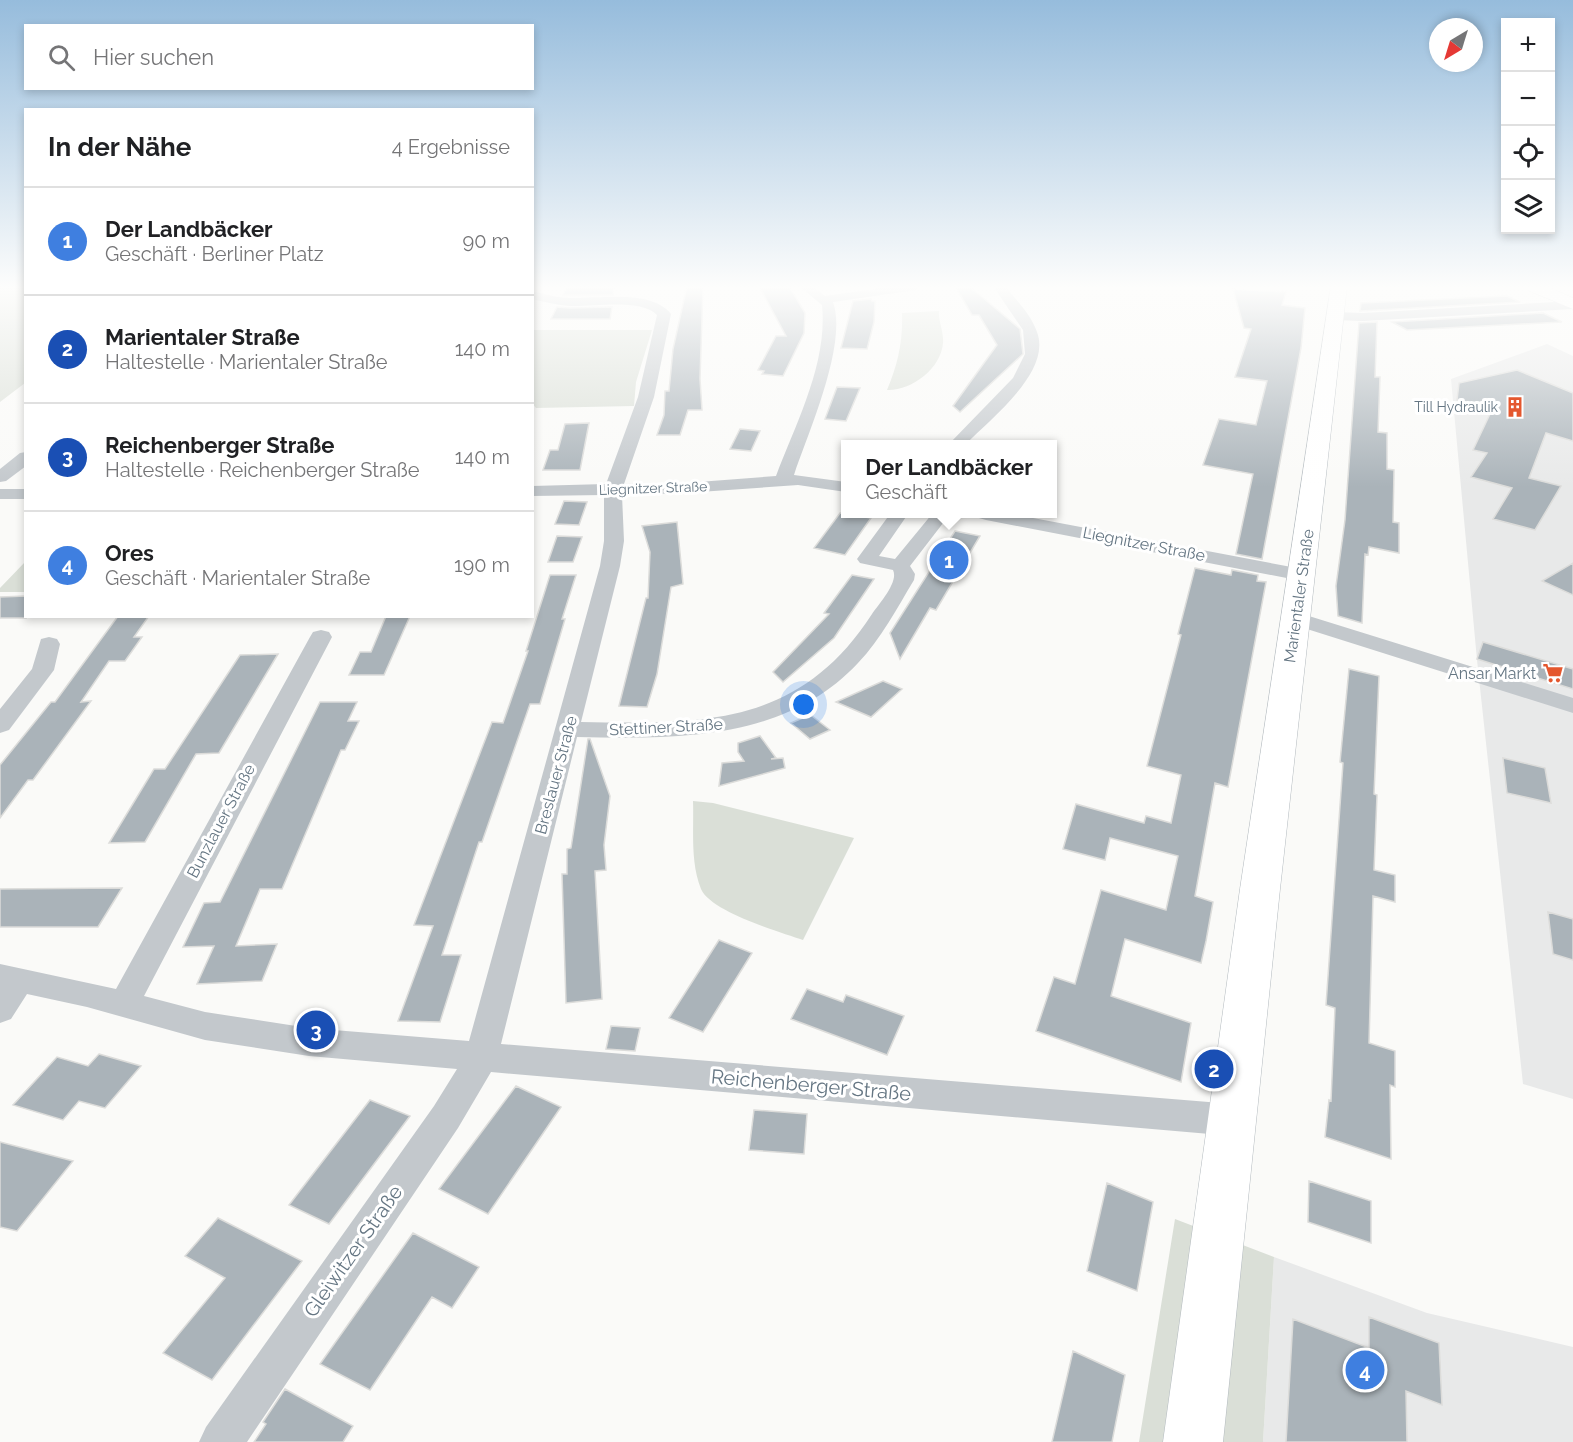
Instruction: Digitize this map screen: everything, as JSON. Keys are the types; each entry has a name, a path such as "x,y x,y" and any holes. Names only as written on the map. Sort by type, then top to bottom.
{"main road":[{"name":"Marientaler Straße","path":"1193,1442 1260,889 1330,353"}],"street":[{"name":"Breslauer Straße","path":"481,1058 612,554 613,490 646,397 655,353"},
{"path":"783,480 800,436 825,353"},
{"path":"961,440 1019,381 1027,371 1034,353"},
{"path":"0,477 24,459"},
{"name":"Liegnitzer Straße","path":"534,491 685,488 783,480 811,481 841,486"},
{"path":"0,494 24,494"},
{"path":"896,518 867,559 900,566 937,518"},
{"name":"Liegnitzer Straße","path":"1011,518 1302,575"},
{"name":"Stettiner Straße","path":"568,729 707,728 751,720 779,710 824,682 851,658 904,580 905,574 900,566"},
{"path":"1296,618 1573,706"},
{"name":"Bunzlauer Straße","path":"123,1005 321,637"},
{"path":"0,725 43,670 49,644"},
{"path":"0,1010 10,979"},
{"name":"Reichenberger Straße","path":"10,979 87,994 205,1026 309,1042 1233,1120"},
{"name":"Gleiwitzer Straße","path":"221,1442 446,1117 481,1058"}],"shaded area":[{"path":"0,353 24,353 24,384 0,402"},
{"path":"534,353 645,353 636,382 634,406 536,408 534,406"},
{"path":"899,353 941,353 931,370 923,377 906,387 887,390"},
{"path":"1522,353 1567,353 1573,356 1573,1099 1523,1084 1477,660 1451,379"},
{"path":"24,563 24,592 0,592 0,588"},
{"path":"693,801 713,803 854,838 803,940 747,920 718,906 707,897 701,889 695,868"},
{"path":"1175,1219 1274,1257 1263,1442 1139,1442"},
{"path":"1274,1257 1427,1313 1573,1347 1573,1442 1263,1442"}],"building":[{"path":"673,353 701,353 702,410 688,410 680,435 657,435 664,415 665,391 669,391"},
{"path":"767,353 794,353 783,376 762,374 764,371 758,370"},
{"path":"991,353 1023,353 960,412 953,406"},
{"path":"1243,353 1300,353 1262,559 1236,554 1253,474 1203,465 1219,419 1256,425 1267,381 1235,377"},
{"path":"1357,353 1376,353 1375,377 1380,377 1378,432 1387,433 1387,469 1394,470 1393,522 1399,523 1399,553 1369,547 1368,555 1365,554 1362,623 1338,616 1336,586 1345,520"},
{"path":"1517,370 1573,393 1573,441 1546,433 1529,478 1561,486 1535,530 1493,519 1512,488 1471,477 1487,453 1473,450 1490,414 1457,400 1459,383"},
{"path":"837,387 860,388 846,421 825,419"},
{"path":"589,423 580,470 543,470 550,450 558,450 565,424"},
{"path":"740,429 760,431 751,451 730,449"},
{"path":"564,501 587,502 579,525 555,524"},
{"path":"840,513 841,518 871,518 845,555 814,548"},
{"path":"677,522 683,584 671,587 657,674 647,707 619,706 646,598 648,598 650,552 642,526"},
{"path":"955,531 980,536 936,610 930,608 900,659 890,633"},
{"path":"557,536 582,537 573,562 548,562"},
{"path":"1573,563 1573,595 1542,581"},
{"path":"1195,568 1231,575 1232,570 1258,575 1257,581 1266,582 1228,787 1215,783 1195,896 1213,902 1206,941 1201,963 1125,939 1111,996 1191,1023 1181,1082 1036,1031 1054,977 1075,984 1101,890 1166,910 1178,856 1110,838 1105,860 1063,849 1076,804 1144,823 1146,816 1171,823 1181,775 1147,766 1181,635 1178,634"},
{"path":"550,575 576,575 540,704 530,704 482,842 479,842 442,955 461,955 440,1022 398,1021 433,926 414,925 492,722 503,723 528,651 526,651"},
{"path":"852,575 874,579 834,638 783,682 773,672 829,614 824,613"},
{"path":"24,596 24,618 0,618 0,597"},
{"path":"117,618 148,618 134,637 142,637 125,661 109,661 81,702 91,701 33,780 28,780 0,818 0,765 51,702 55,702"},
{"path":"385,618 409,618 384,675 349,675 360,652 371,652"},
{"path":"1483,642 1573,669 1573,689 1477,659"},
{"path":"278,654 219,753 196,754 145,842 109,843 154,769 165,769 240,655"},
{"path":"1349,669 1379,676 1374,794 1377,795 1374,870 1395,875 1395,902 1373,896 1369,1043 1395,1051 1395,1087 1390,1085 1391,1159 1325,1137 1329,1100 1331,1101 1335,1008 1326,1005 1343,763 1340,762"},
{"path":"883,681 902,689 871,717 836,702"},
{"path":"320,702 357,702 348,721 359,721 345,750 341,750 282,889 260,889 236,946 277,944 262,981 197,984 214,946 183,947 204,903 220,902"},
{"path":"812,716 830,730 810,739 791,723"},
{"path":"760,736 776,758 771,759 783,758 785,768 719,786 722,763 744,761 738,752 738,743"},
{"path":"588,739 590,739 610,796 604,845 606,870 595,871 602,999 566,1003 562,874 567,874 567,849 571,848"},
{"path":"1503,758 1545,768 1551,803 1507,793"},
{"path":"122,888 98,927 0,927 0,889"},
{"path":"1548,912 1573,919 1573,960 1553,954"},
{"path":"719,940 752,953 703,1032 669,1018"},
{"path":"807,989 843,1002 846,995 904,1016 887,1055 791,1019"},
{"path":"611,1026 640,1028 635,1051 606,1049"},
{"path":"99,1054 141,1066 105,1108 79,1101 63,1120 13,1105 57,1057 88,1066"},
{"path":"516,1086 561,1107 488,1214 439,1189"},
{"path":"370,1100 410,1116 329,1224 289,1205"},
{"path":"754,1110 807,1114 804,1154 749,1150"},
{"path":"0,1142 73,1161 17,1231 0,1227"},
{"path":"1309,1181 1371,1201 1371,1243 1308,1222"},
{"path":"1107,1183 1153,1202 1137,1291 1087,1271"},
{"path":"218,1218 302,1261 212,1380 163,1353 225,1278 185,1256"},
{"path":"413,1233 479,1267 452,1308 432,1297 370,1390 320,1364"},
{"path":"1369,1317 1439,1343 1442,1405 1406,1391 1407,1442 1286,1442 1293,1319 1369,1348"},
{"path":"1073,1351 1125,1375 1112,1442 1052,1442"},
{"path":"285,1389 353,1426 343,1442 254,1442 266,1424 263,1422"}],"place":[{"name":"Till Hydraulik","path":"1515,407"},
{"name":"Der Landbäcker","path":"949,560"},
{"name":"Ansar Markt","path":"1553,673"},
{"name":"Reichenberger Straße","path":"316,1030"},
{"name":"Marientaler Straße","path":"1214,1069"},
{"name":"Ores","path":"1365,1370"}]}
